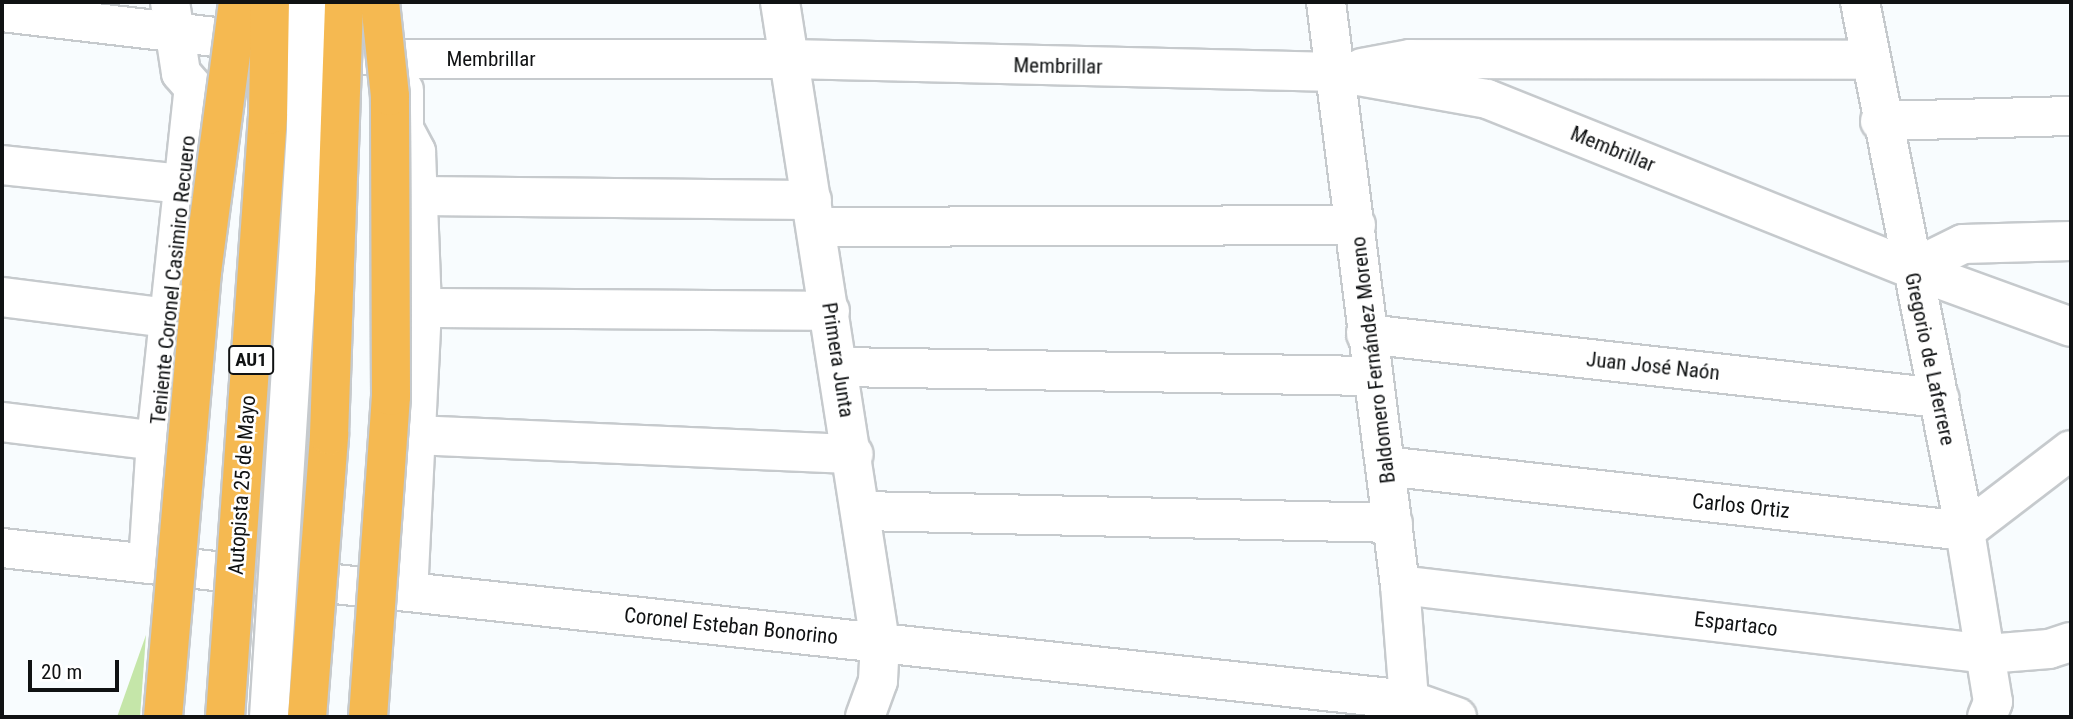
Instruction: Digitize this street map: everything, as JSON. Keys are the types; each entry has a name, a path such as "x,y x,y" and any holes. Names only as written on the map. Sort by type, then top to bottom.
{"highway":[{"path":"163,717 202,272 238,2"},
{"name":"Autopista 25 de Mayo","path":"225,717 268,115 270,2"},
{"path":"307,717 329,435 344,2"},
{"path":"368,717 391,396 390,96 380,2"}],"street":[{"path":"269,717 306,131 307,2"},
{"name":"Primera Junta","path":"780,2 862,511 880,642 878,681 865,717"},
{"name":"Baldomero Fernández Moreno","path":"1326,2 1356,225 1370,376 1393,523 1400,585 1406,709"},
{"name":"Gregorio de Laferrere","path":"1860,2 1880,121 1939,398 1987,654 1993,702 1987,717"},
{"name":"Membrillar","path":"2,12 172,17 405,58 789,60 1336,72 1487,99 1912,269 2071,327"},
{"name":"Teniente Coronel Casimiro Recuero","path":"148,564 156,441 194,89 181,73 172,17"},
{"path":"405,58 404,129 416,152 422,308 408,592"},
{"path":"1336,72 1410,59 1871,60"},
{"path":"1880,121 2071,117"},
{"path":"2,165 184,184"},
{"path":"417,197 814,213 1356,225"},
{"path":"1912,269 1963,244 2071,241"},
{"path":"2,297 168,318"},
{"path":"422,308 830,311"},
{"name":"Juan José Naón","path":"1366,334 1939,398"},
{"path":"839,367 1370,376"},
{"path":"2,422 156,441"},
{"path":"416,435 853,454"},
{"path":"1965,531 2071,450"},
{"name":"Carlos Ortiz","path":"1385,466 1965,531"},
{"path":"862,511 1393,523"},
{"name":"Coronel Esteban Bonorino","path":"2,548 880,642 1457,717"},
{"name":"Espartaco","path":"1400,585 1987,654 2049,649 2071,642"}],"green space":[{"path":"146,635 140,717 117,717"}]}
